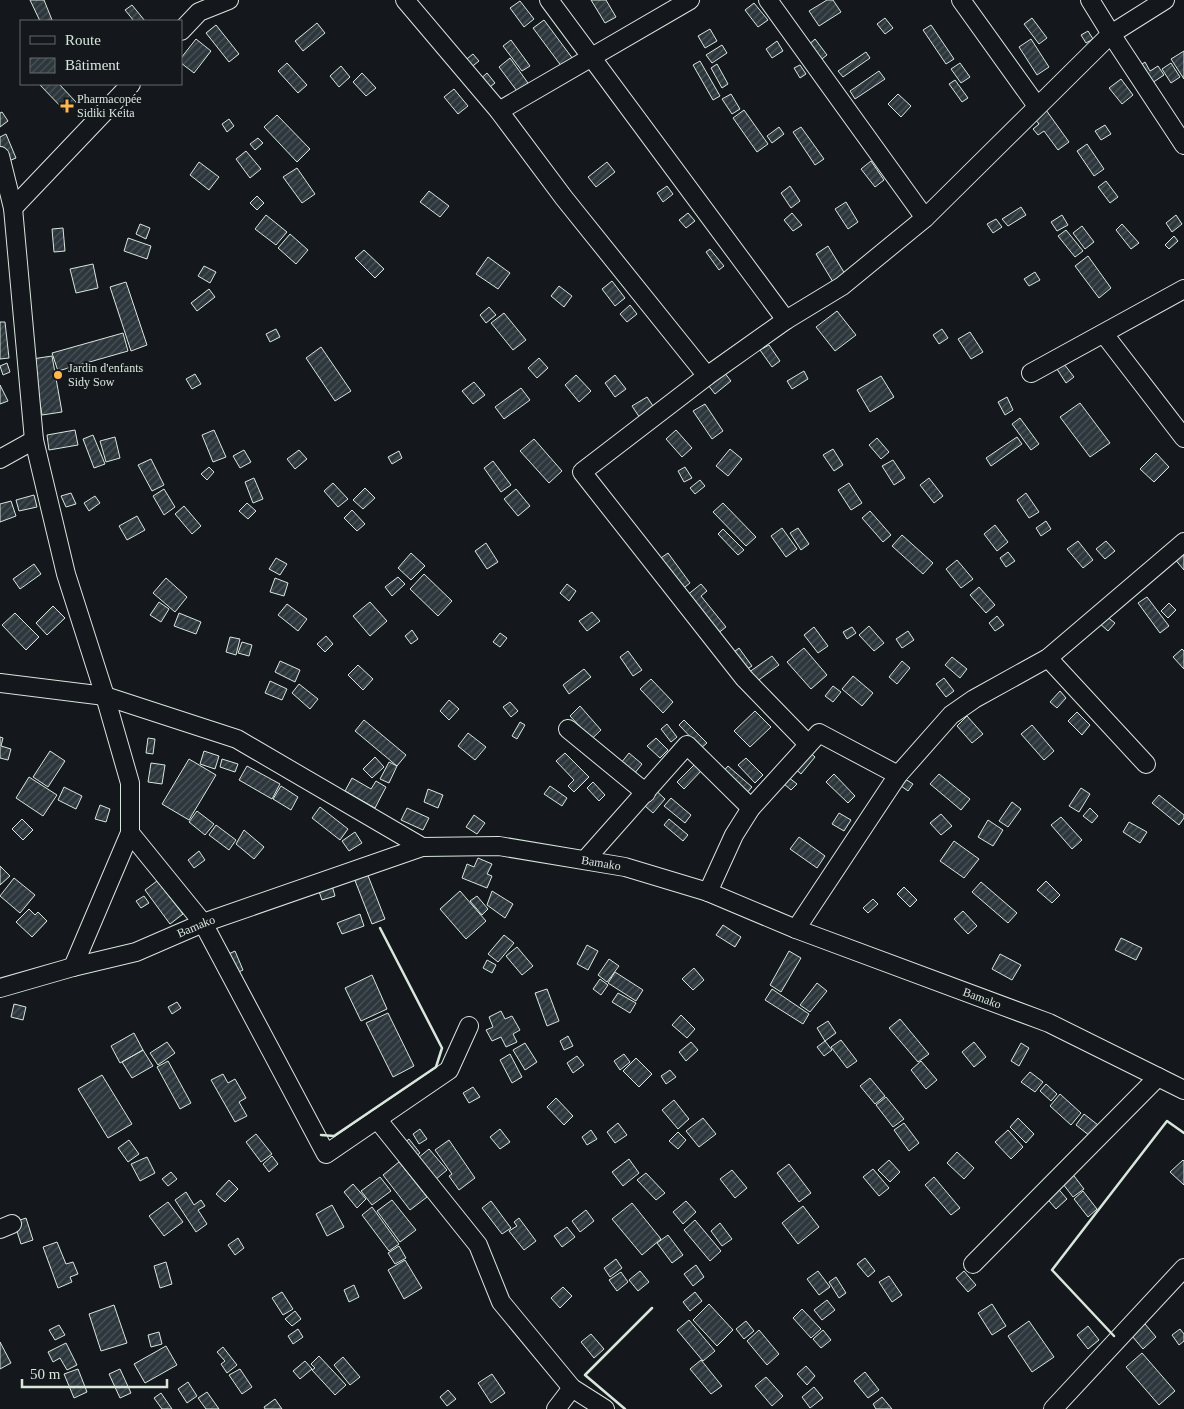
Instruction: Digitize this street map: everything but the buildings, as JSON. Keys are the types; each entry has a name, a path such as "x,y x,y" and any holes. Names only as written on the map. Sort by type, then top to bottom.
{"street":[{"path":"182,30 199,12 229,0"},
{"path":"405,0 499,111 564,198 706,376"},
{"path":"549,0 786,320"},
{"path":"499,111 690,0"},
{"path":"768,0 925,218"},
{"path":"961,0 1037,106"},
{"path":"1090,0 1184,145"},
{"path":"808,744 744,678 582,472 706,376 786,320 842,286 925,218 1111,34 1166,0"},
{"path":"13,208 130,85"},
{"path":"0,156 13,208 34,440 66,574 106,696 130,783 130,833 72,967"},
{"path":"1031,373 1184,289"},
{"path":"1104,334 1184,438"},
{"path":"0,459 34,440"},
{"path":"796,929 898,775 951,715 974,699 1048,658 1184,542"},
{"path":"1048,658 1146,764"},
{"path":"0,683 106,696 237,739 422,847"},
{"path":"568,729 646,792"},
{"path":"708,892 734,835 751,808 818,732 898,775"},
{"path":"585,860 687,745 751,808"},
{"path":"130,833 203,922 326,1154 449,1070 469,1026"},
{"name":"Bamako","path":"0,988 72,967 136,952 203,922 422,847 499,846 625,867 708,892 796,929 1049,1023 1184,1090"},
{"path":"973,1264 1158,1077"},
{"path":"377,1119 478,1245 501,1302 572,1388 605,1409"},
{"path":"1053,1409 1184,1268"},
{"path":"556,1409 572,1388"}],"wall":[{"path":"321,1135 334,1136 436,1067 442,1048 380,928"},
{"path":"1114,1336 1052,1270 1167,1121 1184,1133"},
{"path":"625,1409 585,1375 652,1308"}],"place":[{"name":"Pharmacopée Sidiki Keita","path":"67,106"},
{"name":"Jardin d'enfants Sidy Sow","path":"58,375"}]}
